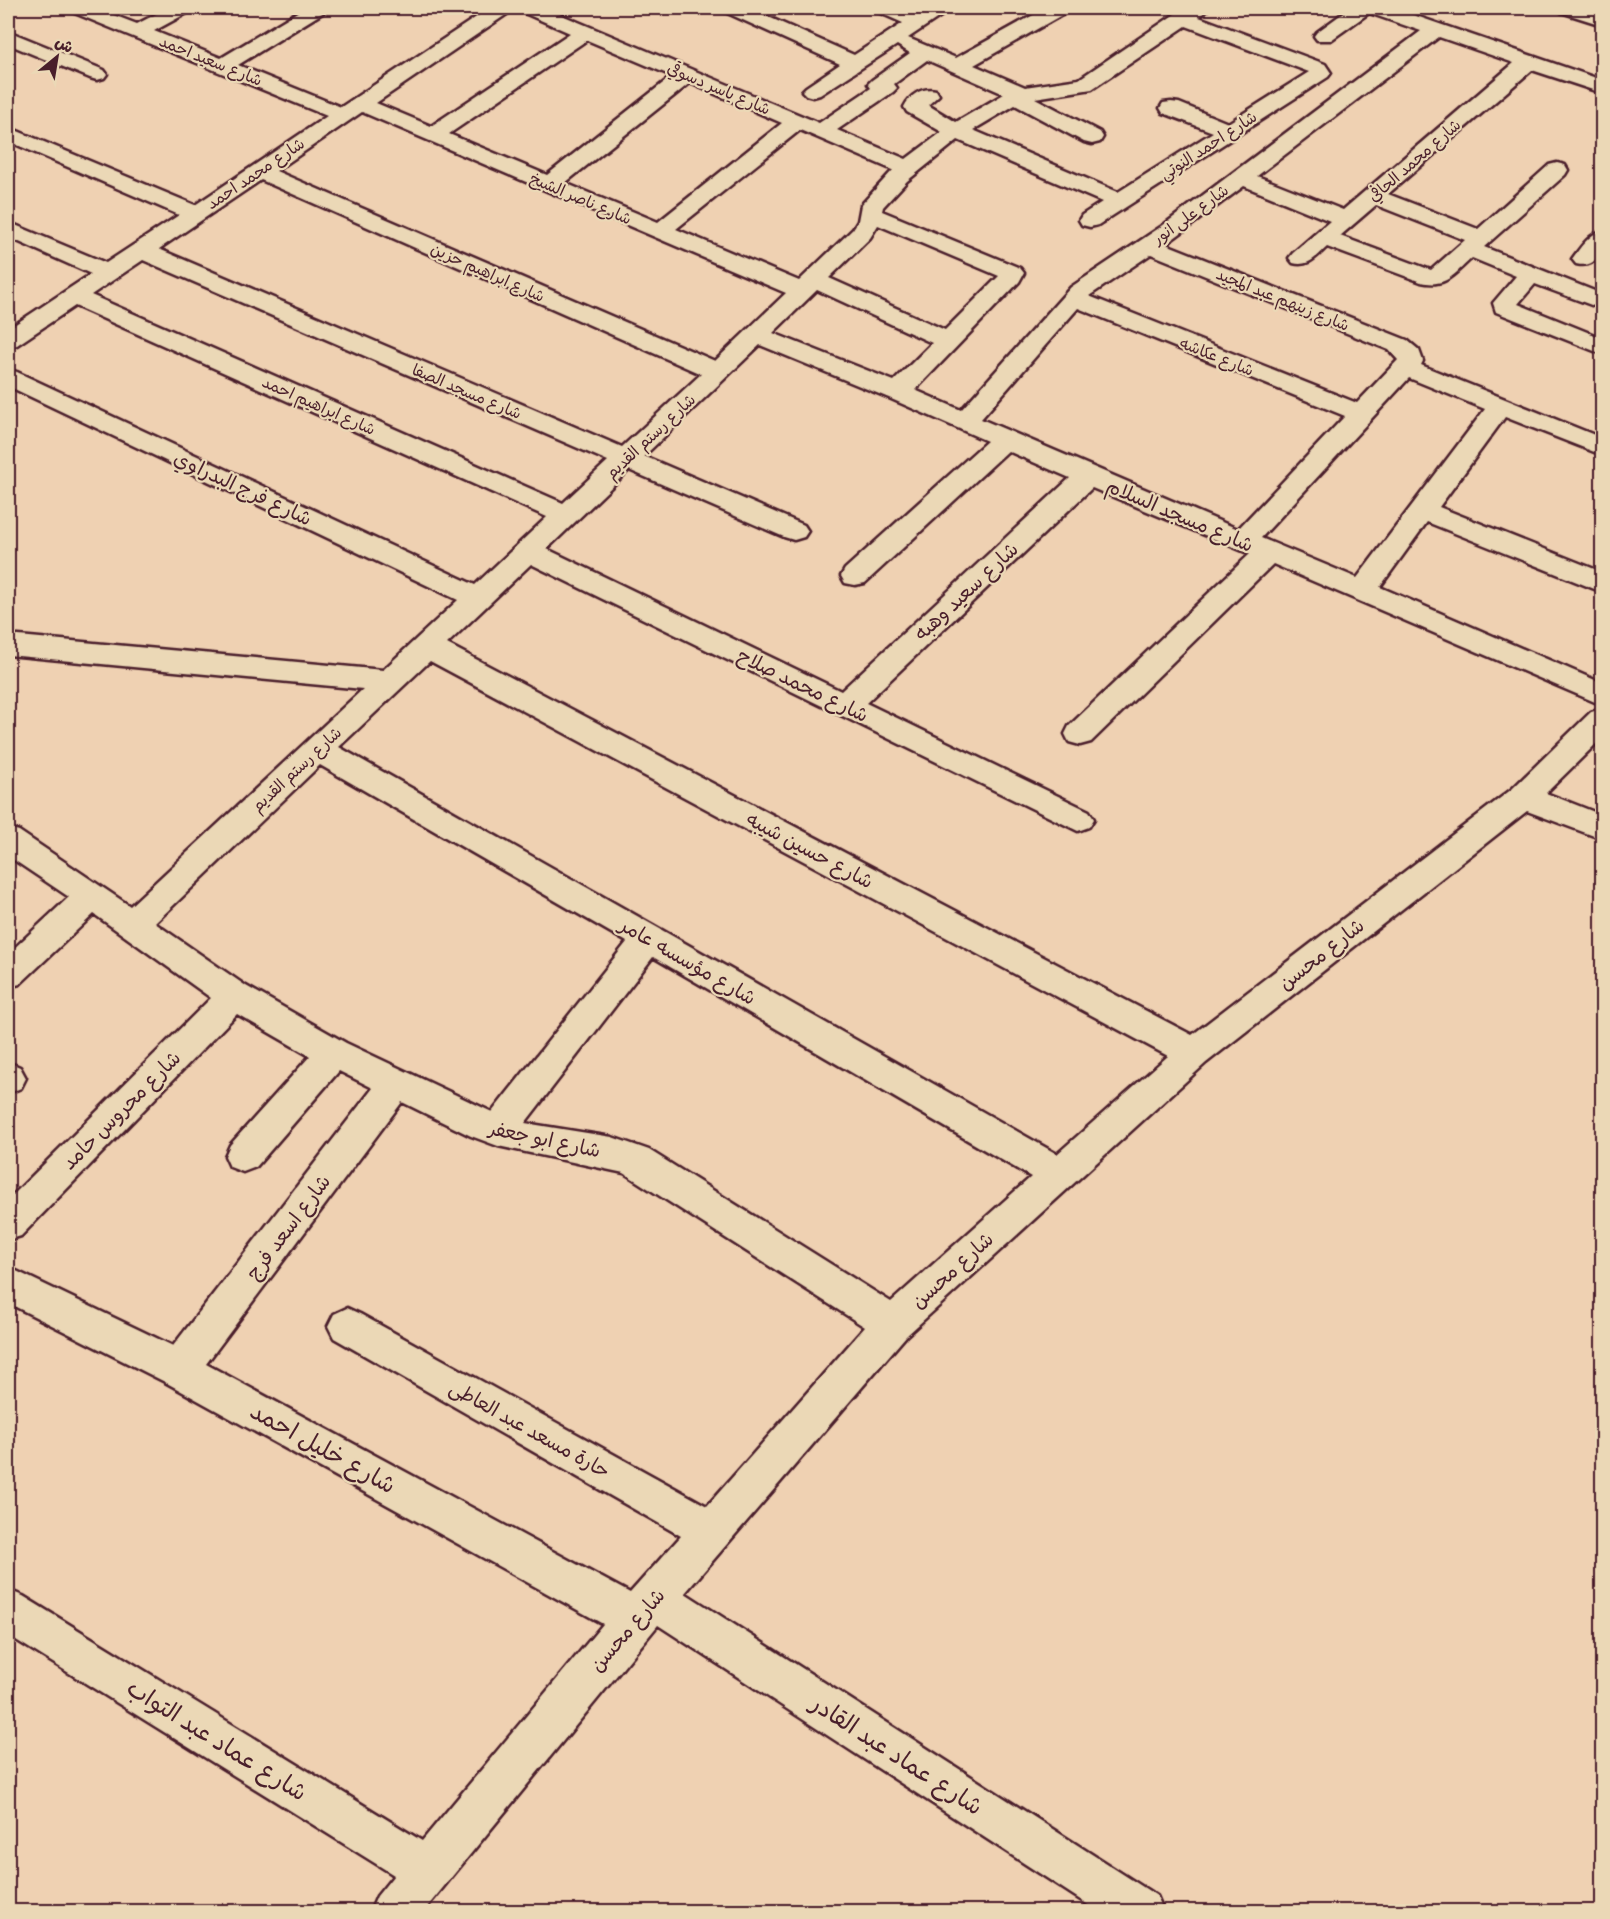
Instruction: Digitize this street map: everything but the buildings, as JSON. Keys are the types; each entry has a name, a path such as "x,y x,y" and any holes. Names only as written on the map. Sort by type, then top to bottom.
{"street":[{"name":"شارع سعيد احمد","path":"79,8 224,65 352,109"},
{"path":"139,31 182,8"},
{"path":"224,65 317,8"},
{"name":"شارع محمد احمد","path":"8,340 106,272 503,8"},
{"name":"شارع ياسر دسوقي","path":"529,8 908,168"},
{"path":"732,8 857,64"},
{"path":"885,8 919,22"},
{"path":"813,91 940,8"},
{"path":"957,66 1060,8"},
{"path":"1324,36 1362,8"},
{"path":"1375,8 1602,87"},
{"path":"1569,8 1602,19"},
{"name":"شارع احمد النوتي","path":"1090,220 1321,73 1318,68 1191,13"},
{"name":"شارع رستم القديم","path":"131,925 757,336 862,233 871,214 872,205 908,168 956,131 1019,95 1085,85 1191,13"},
{"name":"شارع على انور","path":"965,421 1073,298 1241,177 1437,29"},
{"path":"432,135 585,32"},
{"path":"8,37 97,74"},
{"path":"893,39 1019,95 1092,137"},
{"path":"820,131 886,88 879,84 925,52"},
{"name":"شارع محمد الحافي","path":"1301,258 1528,62"},
{"path":"549,184 687,75"},
{"path":"928,95 915,107 956,131 1119,201"},
{"path":"1171,108 1229,131"},
{"name":"شارع ناصر الشيخ","path":"352,109 432,135 660,231 948,340"},
{"path":"660,231 798,121"},
{"path":"8,133 195,213"},
{"path":"1324,238 1429,277 1439,276 1557,170"},
{"name":"شارع ابراهيم حزين","path":"258,171 718,372"},
{"path":"1241,177 1347,219"},
{"path":"1372,196 1475,244 1531,274 1602,303"},
{"path":"871,214 1012,273 1011,277 898,392"},
{"path":"8,229 106,272"},
{"path":"1584,259 1602,238"},
{"name":"شارع زينهم عبد المجيد","path":"1148,245 1398,345 1410,355 1408,364 1500,406 1602,447"},
{"name":"شارع مسجد الصفا","path":"140,250 794,531"},
{"path":"1531,274 1505,303 1505,307 1602,347"},
{"name":"شارع ابراهيم احمد","path":"72,296 566,515"},
{"name":"شارع عكاشه","path":"1073,298 1362,414"},
{"name":"شارع مسجد السلام","path":"757,336 898,392 1088,476 1602,695"},
{"path":"1242,541 1408,364"},
{"name":"شارع فرج البدراوي","path":"8,377 478,598"},
{"path":"1362,591 1500,406"},
{"path":"855,576 1005,439"},
{"name":"شارع سعيد وهبه","path":"845,705 1088,476"},
{"path":"1422,510 1602,583"},
{"name":"شارع محمد صلاح","path":"528,551 1078,819"},
{"path":"1080,734 1269,552"},
{"path":"8,645 389,681"},
{"name":"شارع حسين شيبه","path":"426,646 1194,1053"},
{"name":"شارع محسن","path":"393,1911 645,1609 892,1324 1194,1053 1523,797 1602,720"},
{"name":"شارع مؤسسه عامر","path":"317,749 1059,1174"},
{"path":"1523,797 1602,827"},
{"name":"شارع ابو جعفر","path":"8,840 234,996 334,1053 498,1131 519,1137 612,1153 636,1161 892,1324"},
{"path":"8,974 92,896"},
{"path":"498,1131 649,938"},
{"name":"شارع محروس حامد","path":"8,1224 234,996"},
{"path":"243,1156 334,1053"},
{"name":"شارع اسعد فرج","path":"179,1369 396,1084"},
{"name":"شارع خليل احمد","path":"8,1284 179,1369 645,1609"},
{"name":"حارة مسعد عبد العاطى","path":"347,1326 713,1532"},
{"name":"شارع عماد عبد القادر","path":"645,1609 1141,1911"},
{"name":"شارع عماد عبد التواب","path":"11,1620 426,1869"}]}
